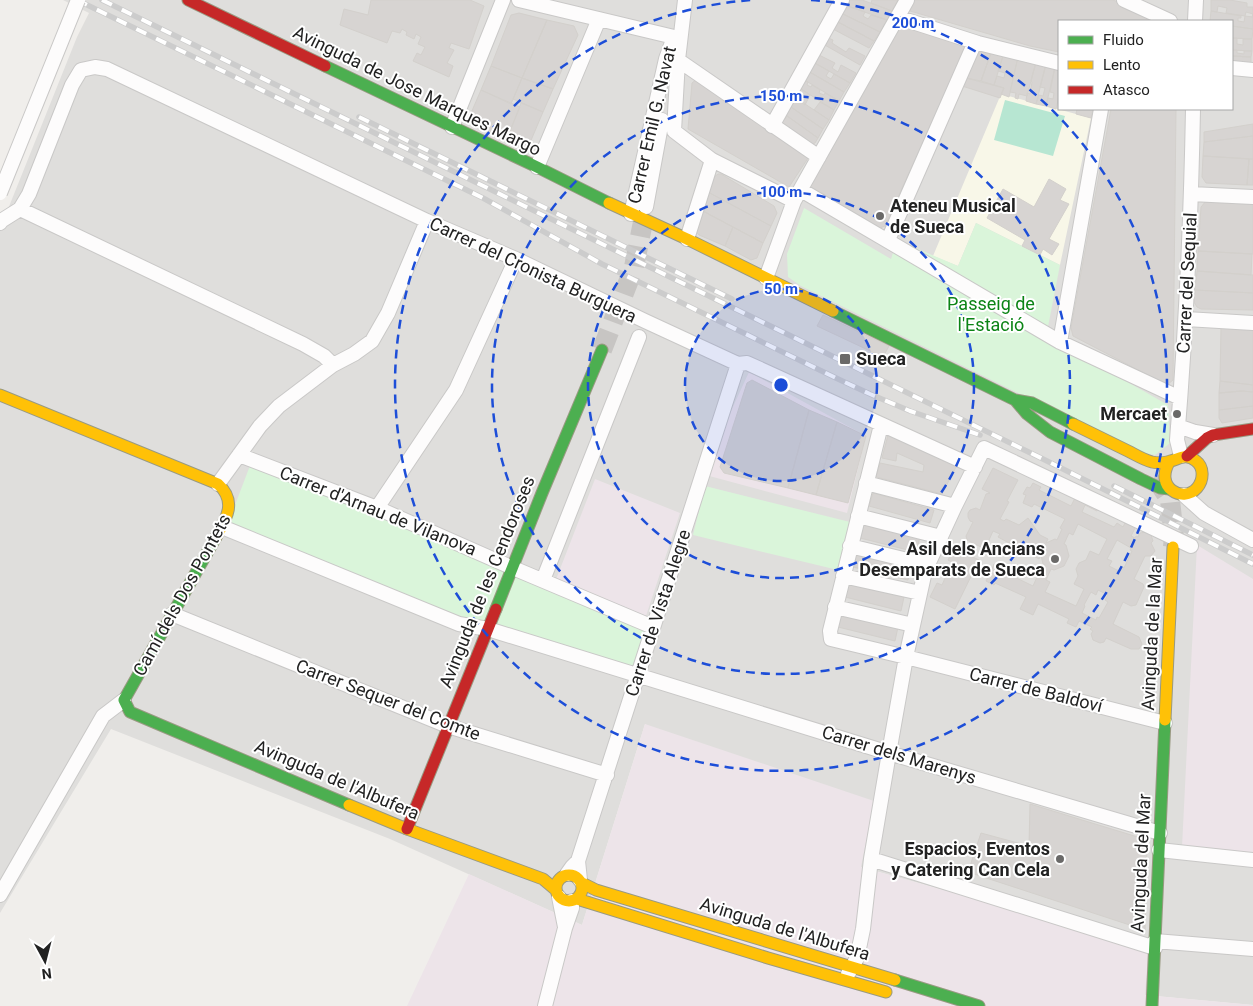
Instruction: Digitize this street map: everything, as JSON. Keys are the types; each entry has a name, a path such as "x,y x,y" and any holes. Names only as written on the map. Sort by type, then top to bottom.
{"street":[{"path":"0,193 78,0"},
{"path":"452,127 504,0"},
{"path":"518,0 674,37"},
{"path":"646,207 665,107 678,0"},
{"path":"685,0 678,60 674,131 712,160 798,196 888,240 1060,342 1180,398"},
{"path":"772,126 842,0"},
{"path":"766,278 798,196 907,0"},
{"path":"1124,0 1168,20"},
{"path":"1195,20 1196,0"},
{"name":"Avinguda de Jose Marques Margo","path":"192,1 631,214 687,239 1015,400"},
{"path":"897,17 975,42 1058,63"},
{"path":"537,168 599,19"},
{"name":"Carrer Emil G. Navat","path":"631,214 666,59 674,37"},
{"path":"888,240 975,42"},
{"path":"678,60 819,157"},
{"name":"Carrer del Cronista Burguera","path":"20,209 29,194 72,85 81,70 95,67 107,69 427,221 516,260 738,364 747,363 974,467"},
{"path":"1233,68 1253,70"},
{"path":"1060,342 1101,110"},
{"name":"Carrer del Sequial","path":"1179,458 1177,440 1186,319 1193,110"},
{"path":"687,239 712,160"},
{"path":"1191,194 1253,197"},
{"path":"0,223 20,209 303,344 324,356 333,365"},
{"name":"Camí dels Dos Pontets","path":"0,896 103,716 124,700 222,527 230,506 225,490 218,484 260,426 278,406 333,365 354,354 372,341 388,312 427,221"},
{"path":"378,508 456,390 516,260"},
{"path":"1186,319 1253,323"},
{"path":"543,580 639,336"},
{"name":"Avinguda de les Cendoroses","path":"407,829 542,493 602,350"},
{"name":"Carrer de Vista Alegre","path":"565,875 578,861 738,364"},
{"path":"0,395 218,484"},
{"path":"1015,400 1027,414 1050,432 1141,479 1160,488 1170,489"},
{"path":"1015,400 1032,403 1148,461 1158,463 1179,458 1196,460 1202,472 1200,485 1196,490 1184,494 1174,492 1167,485 1164,475 1167,465 1179,458 1212,435 1253,429"},
{"path":"1027,414 1049,421 1132,464"},
{"path":"881,425 835,607 913,626"},
{"path":"1178,426 1212,435"},
{"path":"846,980 851,966 857,958 863,929 889,753 906,657 925,571 984,448 1191,546"},
{"name":"Carrer d'Arnau de Vilanova","path":"239,455 378,508 653,627"},
{"path":"866,483 955,506"},
{"path":"1184,494 1204,513 1253,540"},
{"path":"858,516 941,537"},
{"name":"Carrer dels Marenys","path":"222,527 459,624 488,630 889,753 1160,833"},
{"path":"850,546 928,565"},
{"name":"Avinguda de la Mar","path":"1166,723 1173,547"},
{"path":"843,576 920,593"},
{"name":"Carrer de Baldoví","path":"835,607 830,639 1166,723"},
{"name":"Carrer Sequer del Comte","path":"172,614 448,726 607,775"},
{"name":"Avinguda de l'Albufera","path":"124,700 130,712 407,829 543,880 566,897 592,903 768,958 895,994"},
{"name":"Avinguda del Mar","path":"1152,1006 1166,723"},
{"path":"1159,850 1253,860"},
{"path":"872,859 1155,944 1253,949"},
{"name":"Carrer de Vista Alegre","path":"578,861 581,882"},
{"path":"545,1006 565,928 566,897 557,882 565,875"},
{"path":"543,880 574,875 581,882 582,892 566,897"},
{"name":"Avinguda de l'Albufera","path":"581,882 596,890 979,1006"}],"shaded area":[{"path":"63,0 1253,0 1253,1005 1145,995 983,901 861,867 645,724 582,925 390,839 111,729 0,913 0,229 77,37 89,13"},
{"path":"1001,94 1091,118 1060,265 976,223 958,266 933,256"},
{"path":"749,372 866,436 847,513 702,474"},
{"path":"595,479 680,513 646,616 555,582"},
{"path":"1197,545 1253,579 1253,853 1182,847"},
{"path":"645,724 874,801 861,867 983,901 1148,953 1145,995 1253,1006 407,1006 469,874 582,925"}],"green space":[{"path":"1005,100 1065,116 1053,156 994,140"},
{"name":"Passeig de l'Estació","path":"804,208 891,259 897,240 958,266 976,223 1060,265 1046,337 1168,405 1170,443 1155,455 1138,452 801,286 788,277 787,254"},
{"path":"251,463 509,569 485,625 460,621 227,526"},
{"path":"705,486 850,522 838,570 693,535"},
{"path":"515,571 649,630 636,672 493,628"}],"building":[{"path":"371,0 470,0 484,6 469,49 451,43 449,48 454,50 447,63 453,66 449,77 413,61 417,53 421,55 425,47 418,44 421,37 416,34 414,39 406,35 407,32 402,29 400,33 392,31 387,43 340,25 344,9 368,15"},
{"path":"848,0 862,0 892,11 887,20 845,5"},
{"path":"872,0 898,0 892,11 871,3"},
{"path":"914,0 1113,0 1160,20 1058,20 1058,52 1030,46 910,11 909,8"},
{"path":"1211,0 1230,0 1247,3 1247,7 1253,7 1253,14 1246,12 1245,16 1226,13 1227,8 1218,6 1217,12 1211,11"},
{"path":"845,5 865,12 863,16 868,19 871,15 887,20 880,32 841,13"},
{"path":"1211,11 1241,16 1241,18 1238,18 1238,21 1244,22 1245,16 1253,17 1253,29 1233,26 1233,20 1210,20"},
{"path":"519,13 547,20 522,78 491,66 511,15"},
{"path":"841,13 880,32 874,41 836,21"},
{"path":"547,20 574,26 578,35 553,89 522,78"},
{"path":"836,21 874,41 869,48 831,28"},
{"path":"903,25 963,41 966,47 885,226 880,228 808,187 898,28"},
{"path":"1233,26 1253,29 1252,39 1233,38"},
{"path":"826,37 833,40 832,43 846,52 849,48 865,56 860,65 823,44"},
{"path":"1233,38 1237,38 1237,44 1243,45 1243,39 1252,39 1252,51 1233,50"},
{"path":"979,49 992,50 981,81 966,78"},
{"path":"992,50 1004,53 994,85 981,81"},
{"path":"1233,50 1244,54 1244,51 1252,51 1251,57 1233,56"},
{"path":"1004,53 1018,57 1009,97 1001,94 1004,88 994,85 997,76 1004,78 1005,73 998,71"},
{"path":"817,54 835,63 832,68 838,72 841,65 856,73 850,83 813,62"},
{"path":"1233,56 1251,57 1251,63 1233,61"},
{"path":"1018,57 1036,62 1027,96 1019,94 1018,99 1015,98 1016,93 1010,92"},
{"path":"813,62 829,71 826,76 831,79 834,74 850,83 844,92 808,71"},
{"path":"1036,62 1046,64 1036,104 1026,101 1027,93 1030,94"},
{"path":"1046,64 1055,67 1046,106 1036,104 1039,95 1043,96 1045,88 1040,87"},
{"path":"491,66 522,78 511,104 481,90"},
{"path":"1055,67 1058,68 1058,100 1056,109 1046,106 1048,98 1053,99 1054,93 1050,92"},
{"path":"808,71 844,92 839,101 803,79"},
{"path":"522,78 553,89 543,112 513,99"},
{"path":"966,78 1004,88 1000,98 962,86"},
{"path":"697,79 806,157 812,152 789,187 688,129 692,83"},
{"path":"803,79 808,82 807,85 811,87 812,85 820,90 819,93 824,95 825,93 839,101 834,110 798,87"},
{"path":"798,87 810,95 805,105 793,96"},
{"path":"481,90 520,107 506,141 470,124 468,120"},
{"path":"793,96 829,120 823,129 788,105"},
{"path":"820,102 834,110 829,120 814,110"},
{"path":"521,103 543,112 529,145 523,147 506,141"},
{"path":"788,105 823,129 818,138 783,113"},
{"path":"1077,110 1093,110 1091,118 1076,114"},
{"path":"1111,110 1176,110 1173,380 1167,385 1073,336 1071,328"},
{"path":"787,116 818,138 815,143 812,144 779,122 781,117 785,119"},
{"path":"1253,124 1253,136 1204,142 1204,132"},
{"path":"1253,136 1253,159 1203,156 1204,142"},
{"path":"1203,156 1249,159 1247,185 1206,183 1202,177"},
{"path":"1249,159 1253,159 1253,185 1247,185"},
{"path":"718,174 774,206 777,213 771,226 708,192 714,177"},
{"path":"1049,179 1066,189 1060,200 1069,204 1049,239 1059,244 1052,255 1043,249 1040,255 1022,246 1025,240 987,218 1003,189 1034,207"},
{"path":"708,192 771,226 763,243 701,210"},
{"path":"1206,201 1253,204 1253,254 1198,251 1201,207"},
{"path":"701,210 733,227 725,246 699,235 694,229"},
{"path":"733,227 763,243 757,258 751,260 725,246"},
{"path":"1198,251 1252,254 1251,275 1197,271"},
{"path":"1197,271 1253,275 1253,293 1195,290"},
{"path":"1195,290 1253,293 1253,310 1201,309 1194,302"},
{"path":"823,315 889,346 883,357 817,326"},
{"path":"1221,327 1253,328 1253,385 1220,381"},
{"path":"752,380 809,410 788,488 724,473 720,467 747,383"},
{"path":"1220,381 1253,385 1253,392 1219,393"},
{"path":"1253,392 1253,406 1219,410 1219,393"},
{"path":"1253,406 1253,418 1222,423 1219,418 1219,410"},
{"path":"809,410 837,422 816,495 788,488"},
{"path":"837,422 866,436 848,503 816,495"},
{"path":"888,435 957,465 942,494 876,477 880,463 923,472 924,465 897,453 896,461 882,458"},
{"name":"Asil dels Ancians Desemparats de Sueca","path":"993,468 1018,480 1000,519 1004,521 1006,519 1019,525 1028,518 1040,535 1048,539 1046,543 1057,540 1065,519 1034,504 1032,507 1023,503 1026,495 1023,494 1027,487 1030,488 1033,483 1041,487 1039,490 1071,506 1076,496 1099,507 1097,511 1085,505 1082,512 1114,527 1117,523 1123,527 1127,519 1137,524 1131,536 1135,538 1140,533 1146,532 1151,535 1153,541 1151,543 1155,551 1151,556 1145,556 1134,579 1143,584 1144,587 1136,605 1131,606 1123,602 1113,624 1139,637 1142,644 1139,649 1131,649 1106,638 1104,642 1100,643 1093,640 1091,634 1093,631 1090,629 1092,627 1079,621 1076,627 1067,623 1069,619 1038,604 1033,615 1020,609 1026,597 986,581 988,577 983,575 987,567 992,569 994,564 1002,567 1000,570 1033,586 1045,565 1041,555 1039,559 1030,554 1012,556 1011,544 998,537 1000,534 993,531 985,549 967,540 966,536 973,522 970,521 968,513 976,508 980,510 986,494 990,493 982,489","holes":["1078,524 1107,539 1099,555 1090,551 1086,560 1079,563 1076,569 1078,576 1074,584 1084,589 1076,606 1045,592 1050,582 1046,580 1051,569 1054,570 1064,566 1069,556 1064,544 1069,533 1073,535","1117,540 1131,548 1130,550 1132,551 1124,568 1121,566 1119,571 1109,566 1112,561 1107,559","1098,590 1108,595 1105,600 1108,602 1096,620 1082,613 1091,592 1096,595"]},
{"path":"873,493 934,510 930,523 869,506"},
{"path":"864,524 920,537 916,552 860,538"},
{"path":"954,548 979,560 955,609 930,597 937,583 942,585 949,569 954,572 953,568 956,564 948,560"},
{"path":"856,554 911,567 908,580 853,567"},
{"path":"848,584 904,597 901,611 845,597"},
{"path":"841,613 898,627 895,641 838,627"},
{"name":"Espacios, Eventos y Catering Can Cela","path":"1030,804 1141,838 1147,844 1145,930 968,872 981,833 1029,846"}],"tunnel":[{"path":"602,350 634,267 646,207"},
{"path":"1155,477 1170,500 1174,537 1173,547"}],"railway":[{"path":"77,0 483,198 602,264 836,378 910,411 980,435"},
{"path":"102,0 1043,459 1253,564"},
{"path":"359,117 732,299"},
{"path":"1114,486 1253,555"}],"traffic: fast":[{"path":"325,66 609,203"},
{"path":"833,311 1015,400 1032,403 1073,424"},
{"path":"496,609 602,350"},
{"path":"1016,401 1027,414 1050,432 1141,479 1160,488 1170,489"},
{"path":"216,537 124,700 130,712 349,805"},
{"path":"1152,1006 1165,720"},
{"path":"895,980 979,1006"}],"traffic: slow":[{"path":"609,203 833,311"},
{"path":"0,395 218,484 224,490 229,503 224,523 216,537"},
{"path":"1073,424 1152,462 1167,462 1171,461 1182,457 1192,458 1199,464 1202,470 1201,481 1197,488 1184,494 1172,490 1167,485 1165,478 1166,470 1170,461"},
{"path":"1165,720 1173,547"},
{"path":"349,805 407,829 543,879 556,890"},
{"path":"569,875 579,878 582,888 579,898 569,901 559,898 556,888 559,878 569,875"},
{"path":"582,883 596,890 895,980"},
{"path":"577,899 886,992"}],"traffic: jam":[{"path":"188,0 325,66"},
{"path":"1187,456 1213,435 1253,429"},
{"path":"407,829 496,609"}],"place":[{"name":"Ateneu Musical de Sueca","path":"880,216"},
{"name":"Sueca","path":"845,359"},
{"name":"Mercaet","path":"1177,414"},
{"name":"Asil dels Ancians Desemparats de Sueca","path":"1055,559"},
{"name":"Espacios, Eventos y Catering Can Cela","path":"1060,859"}]}
